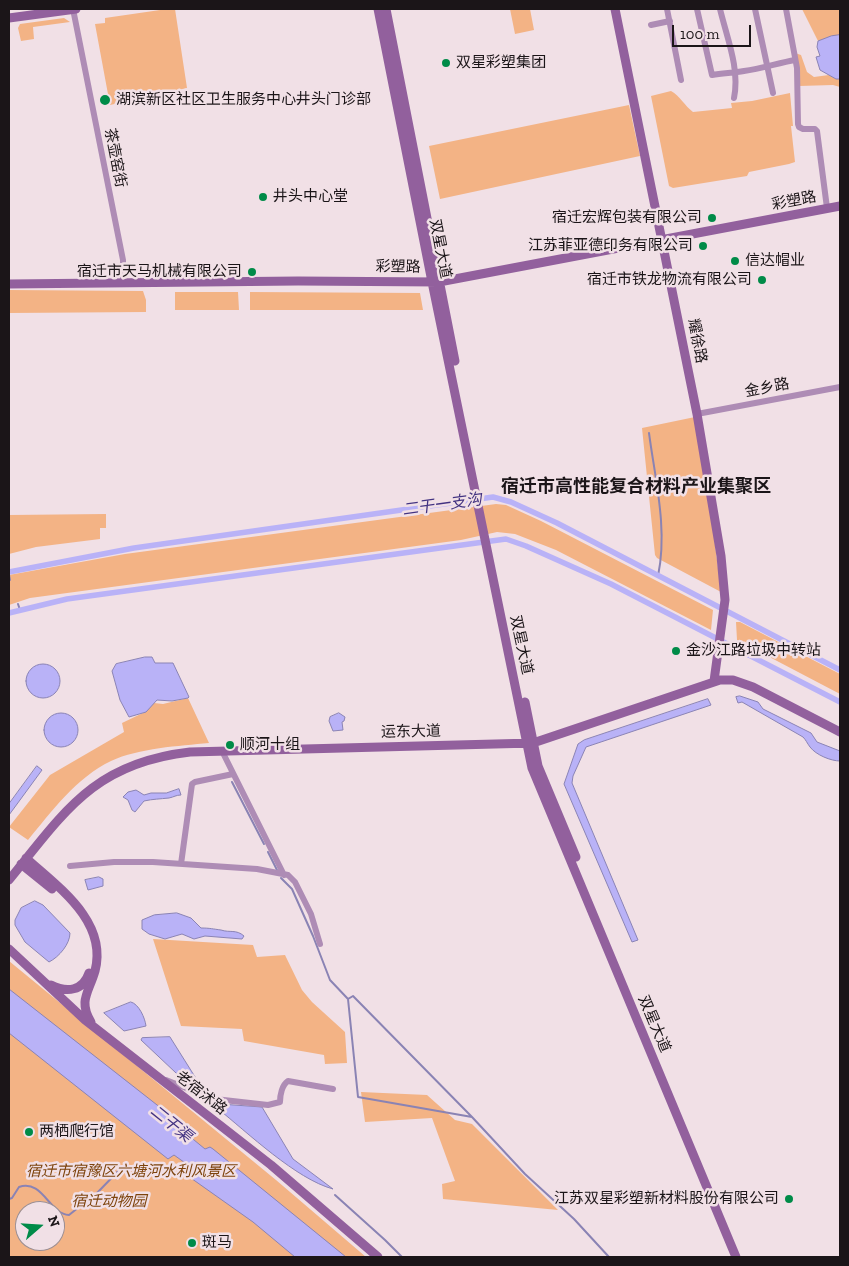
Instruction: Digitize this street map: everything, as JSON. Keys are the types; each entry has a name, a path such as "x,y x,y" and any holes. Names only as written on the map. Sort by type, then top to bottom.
{"street":[{"path":"9,12 37,9"},
{"path":"9,18 74,9"},
{"name":"茶壶窑街","path":"74,9 123,260 123,282"},
{"name":"双星大道","path":"378,9 530,743 532,768 736,1257"},
{"name":"双星大道","path":"386,9 436,282"},
{"name":"耀徐路","path":"615,9 698,414 721,556 725,600 714,681"},
{"path":"667,9 681,80"},
{"path":"697,9 712,75 752,70 795,60"},
{"path":"720,9 735,72 737,85 734,98"},
{"path":"755,9 773,93"},
{"path":"786,9 797,68 798,124 803,129 815,129 817,131 827,208"},
{"path":"651,25 670,21"},
{"name":"彩塑路","path":"9,284 290,280 436,282 840,206"},
{"name":"金乡路","path":"698,414 840,387"},
{"name":"运东大道","path":"9,880 73,803 89,789 118,770 162,756 190,752 530,743 714,681 733,680 753,687 840,732"},
{"name":"双星大道","path":"530,743 741,1257"},
{"path":"222,751 284,874"},
{"path":"180,864 192,784 233,774"},
{"path":"24,861 72,907 85,926 91,948 91,965 84,984 76,989 65,990 44,982"},
{"path":"24,861 76,905 90,924 96,947 96,965 84,1006 93,1027"},
{"path":"70,866 114,862 180,864 257,869 288,875 295,882 311,914 320,944"},
{"name":"老宿沭路","path":"9,949 93,1027 271,1165 378,1257"},
{"path":"160,1078 206,1098 268,1105 280,1102 280,1096 285,1083 288,1081 334,1089"}],"green space":[{"path":"175,9 187,88 110,105 95,24 105,23 105,18"},
{"path":"510,9 530,9 534,30 515,34"},
{"path":"802,9 840,9 840,35 818,41"},
{"path":"64,18 70,22 33,27 34,39 21,41 18,28 20,24"},
{"path":"795,53 801,55 807,72 814,77 829,75 840,79 840,87 833,85 799,86"},
{"path":"671,91 693,112 732,108 731,103 752,101 790,93 795,162 749,172 747,176 673,188 669,186 651,96"},
{"path":"629,105 640,156 440,199 429,146"},
{"path":"9,290 143,291 146,300 146,312 9,313"},
{"path":"175,292 238,292 239,310 175,310"},
{"path":"250,292 420,293 423,310 250,310"},
{"path":"695,417 706,474 721,592 657,558 655,555 642,428"},
{"path":"496,504 506,505 541,521 713,610 711,630 556,550 515,534 497,532 461,540 30,598 9,605 9,575 125,554"},
{"path":"106,514 106,528 100,528 100,539 36,547 9,554 9,515"},
{"path":"736,622 740,622 840,674 840,694 737,640"},
{"path":"188,698 209,743 146,750 111,761 87,776 65,796 28,840 9,827 50,775 124,732 122,723 145,712 154,703 163,704"},
{"path":"153,939 253,945 257,957 285,955 302,990 312,1002 345,1032 347,1063 325,1064 324,1055 244,1041 242,1029 181,1026"},
{"name":"宿迁市宿豫区六塘河水利风景区","path":"9,961 276,1180 366,1257 9,1257"},
{"path":"361,1092 427,1095 455,1120 472,1124 558,1210 443,1199 442,1184 455,1181 432,1118 365,1122"}],"water":[{"path":"840,35 840,79 836,79 820,70 816,57 820,56 817,47 818,41"},
{"path":"152,657 155,663 173,663 189,697 172,701 157,700 146,712 129,717 120,700 112,671 116,664"},
{"path":"43,664 55,669 60,681 55,693 43,698 31,693 26,681 31,669"},
{"path":"740,696 758,702 763,709 811,733 817,742 840,751 840,761 828,759 820,755 810,747 803,737 742,702 738,703 736,697"},
{"path":"708,699 711,705 586,747 573,776 572,783 638,940 632,942 564,784 578,744 584,740"},
{"path":"61,713 73,718 78,730 73,742 61,747 49,742 44,730 49,718"},
{"path":"339,713 345,717 342,722 343,730 333,731 329,721 330,717"},
{"path":"37,766 42,770 9,815 9,804"},
{"path":"179,789 181,795 144,801 135,812 132,810 128,800 123,797 128,792 136,790 144,795 166,793"},
{"path":"99,877 103,879 103,886 88,890 85,880"},
{"path":"35,901 43,905 70,933 70,937 63,950 49,962 25,942 15,925 15,920 21,908"},
{"path":"177,913 191,918 201,928 236,932 244,936 242,939 205,936 194,939 182,934 165,939 149,934 142,929 142,920 154,915"},
{"name":"二干渠","path":"9,989 189,1130 188,1135 205,1149 210,1147 213,1149 346,1257 295,1257 253,1222 188,1176 191,1171 188,1165 174,1155 168,1159 9,1033"},
{"path":"131,1002 137,1005 146,1026 124,1031 104,1013"},
{"path":"170,1037 197,1080 198,1088 193,1089 141,1040 142,1038"},
{"path":"220,1104 262,1107 293,1159 333,1189 319,1184 288,1166 217,1108"}],"waterway":[{"path":"649,433 661,522 662,540 658,576"},
{"name":"二干一支沟","path":"9,572 134,548 493,497 511,502 557,523 840,670"},
{"path":"9,613 67,599 506,539 611,584 840,702"},
{"path":"9,575 10,580"},
{"path":"18,604 20,610"},
{"path":"232,782 264,844"},
{"path":"268,852 277,870"},
{"path":"281,878 292,889 330,980 348,999 358,1097 472,1117 525,1174 574,1219 609,1257"},
{"path":"348,999 353,996 472,1117"},
{"path":"9,1199 12,1198 19,1187 27,1186 40,1192 56,1209 69,1215 98,1192 126,1163"},
{"path":"335,1195 402,1257"}],"place":[{"name":"双星彩塑集团","path":"446,63"},
{"name":"湖滨新区社区卫生服务中心井头门诊部","path":"105,100"},
{"name":"井头中心堂","path":"263,197"},
{"name":"宿迁宏辉包装有限公司","path":"712,218"},
{"name":"江苏菲亚德印务有限公司","path":"703,246"},
{"name":"信达帽业","path":"735,261"},
{"name":"宿迁市天马机械有限公司","path":"252,272"},
{"name":"宿迁市铁龙物流有限公司","path":"762,280"},
{"name":"金沙江路垃圾中转站","path":"676,651"},
{"name":"顺河十组","path":"230,745"},
{"name":"两栖爬行馆","path":"29,1132"},
{"name":"江苏双星彩塑新材料股份有限公司","path":"789,1199"},
{"name":"斑马","path":"192,1243"}],"district":[{"name":"宿迁市高性能复合材料产业集聚区","path":"636,487"}],"park label":[{"name":"宿迁动物园","path":"109,1202"}]}
